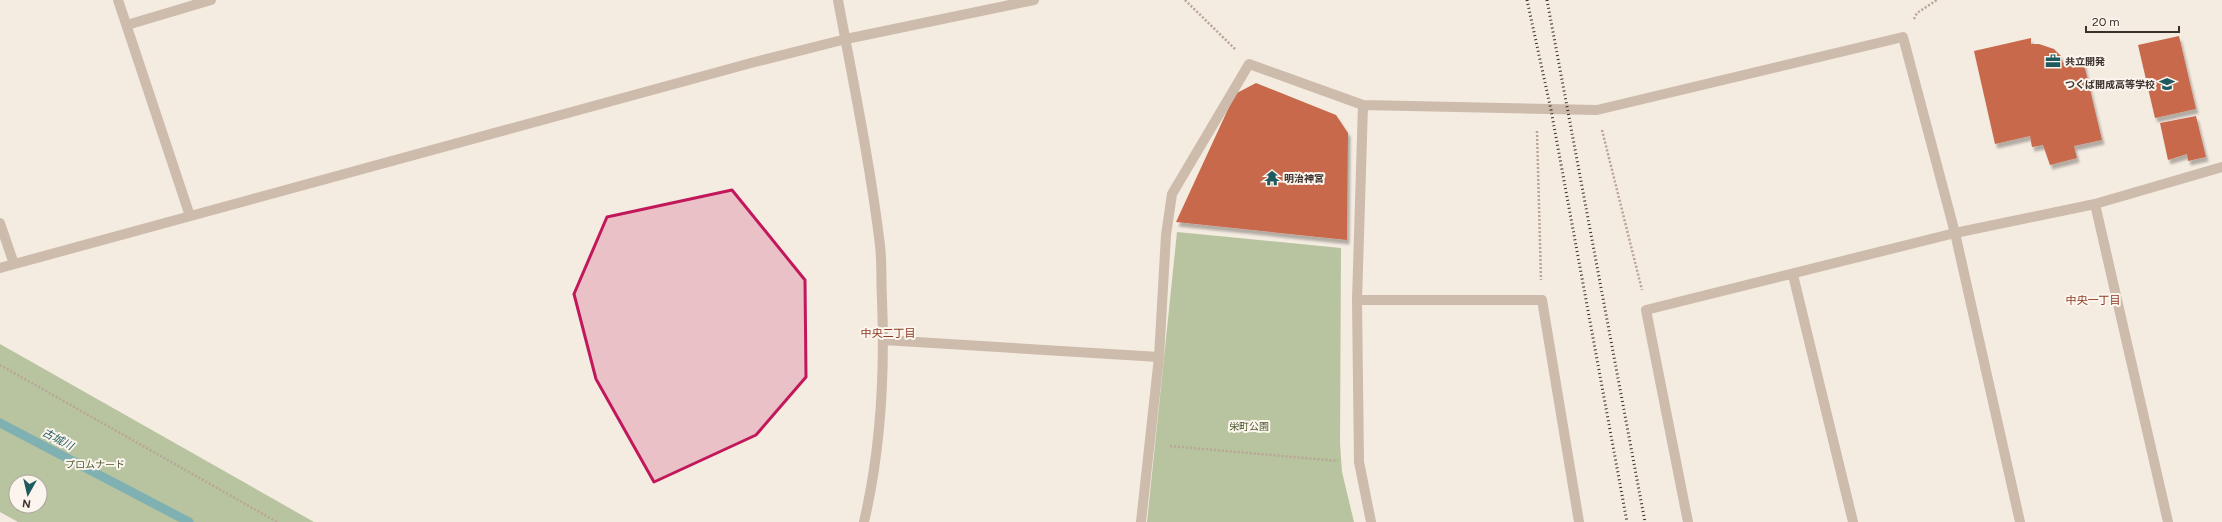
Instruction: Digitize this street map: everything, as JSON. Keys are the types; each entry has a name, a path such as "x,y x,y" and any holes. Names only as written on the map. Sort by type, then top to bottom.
{"street":[{"path":"118,0 190,216"},
{"path":"127,25 211,0"},
{"path":"838,0 864,139 880,246 884,340 882,398 873,481 864,522"},
{"path":"0,268 744,65 846,39 1034,0"},
{"path":"1141,522 1159,357 1166,235 1172,194 1249,64 1363,105 1536,110 1597,110 1903,37 1955,233 2020,522"},
{"path":"1363,105 1357,300 1359,462 1371,522"},
{"path":"1688,522 1646,310 1793,275 1955,233 2095,204 2222,167"},
{"path":"2095,204 2168,522"},
{"path":"0,223 14,264"},
{"path":"1793,275 1853,522"},
{"path":"1357,300 1542,300 1579,522"},
{"path":"884,340 1159,357"}],"path":[{"path":"1185,0 1249,64"},
{"path":"1903,37 1917,13 1937,0"},
{"path":"1536,110 1542,300"},
{"path":"1597,110 1646,310"},
{"path":"0,365 277,522"},
{"path":"1149,444 1359,462"}],"highlighted area":[{"path":"732,190 805,280 806,377 756,435 654,482 596,379 574,294 607,217"}],"green space":[{"name":"栄町公園","path":"1177,232 1341,248 1340,443 1342,472 1354,522 1147,522"},
{"name":"プロムナード","path":"0,344 314,522 18,522 0,512"}],"building":[{"path":"2179,36 2196,109 2155,118 2138,45"},
{"path":"2031,38 2031,44 2039,44 2054,49 2061,56 2063,63 2083,60 2102,140 2074,146 2077,158 2050,165 2043,145 2032,147 2030,136 1995,144 1974,51"},
{"name":"明治神宮","path":"1256,83 1336,115 1348,133 1347,240 1176,222 1235,94"},
{"path":"2196,116 2206,157 2188,161 2187,154 2168,160 2160,123"}],"waterway":[{"name":"古城川","path":"0,423 189,522"}],"railway":[{"path":"1527,0 1551,110 1627,522"},
{"path":"1547,0 1645,522"}],"place":[{"name":"共立開発","path":"2053,61"},
{"name":"つくば開成高等学校","path":"2167,84"},
{"name":"明治神宮","path":"1272,178"}],"district":[{"name":"中央一丁目","path":"2093,300"},
{"name":"中央二丁目","path":"888,333"}]}
